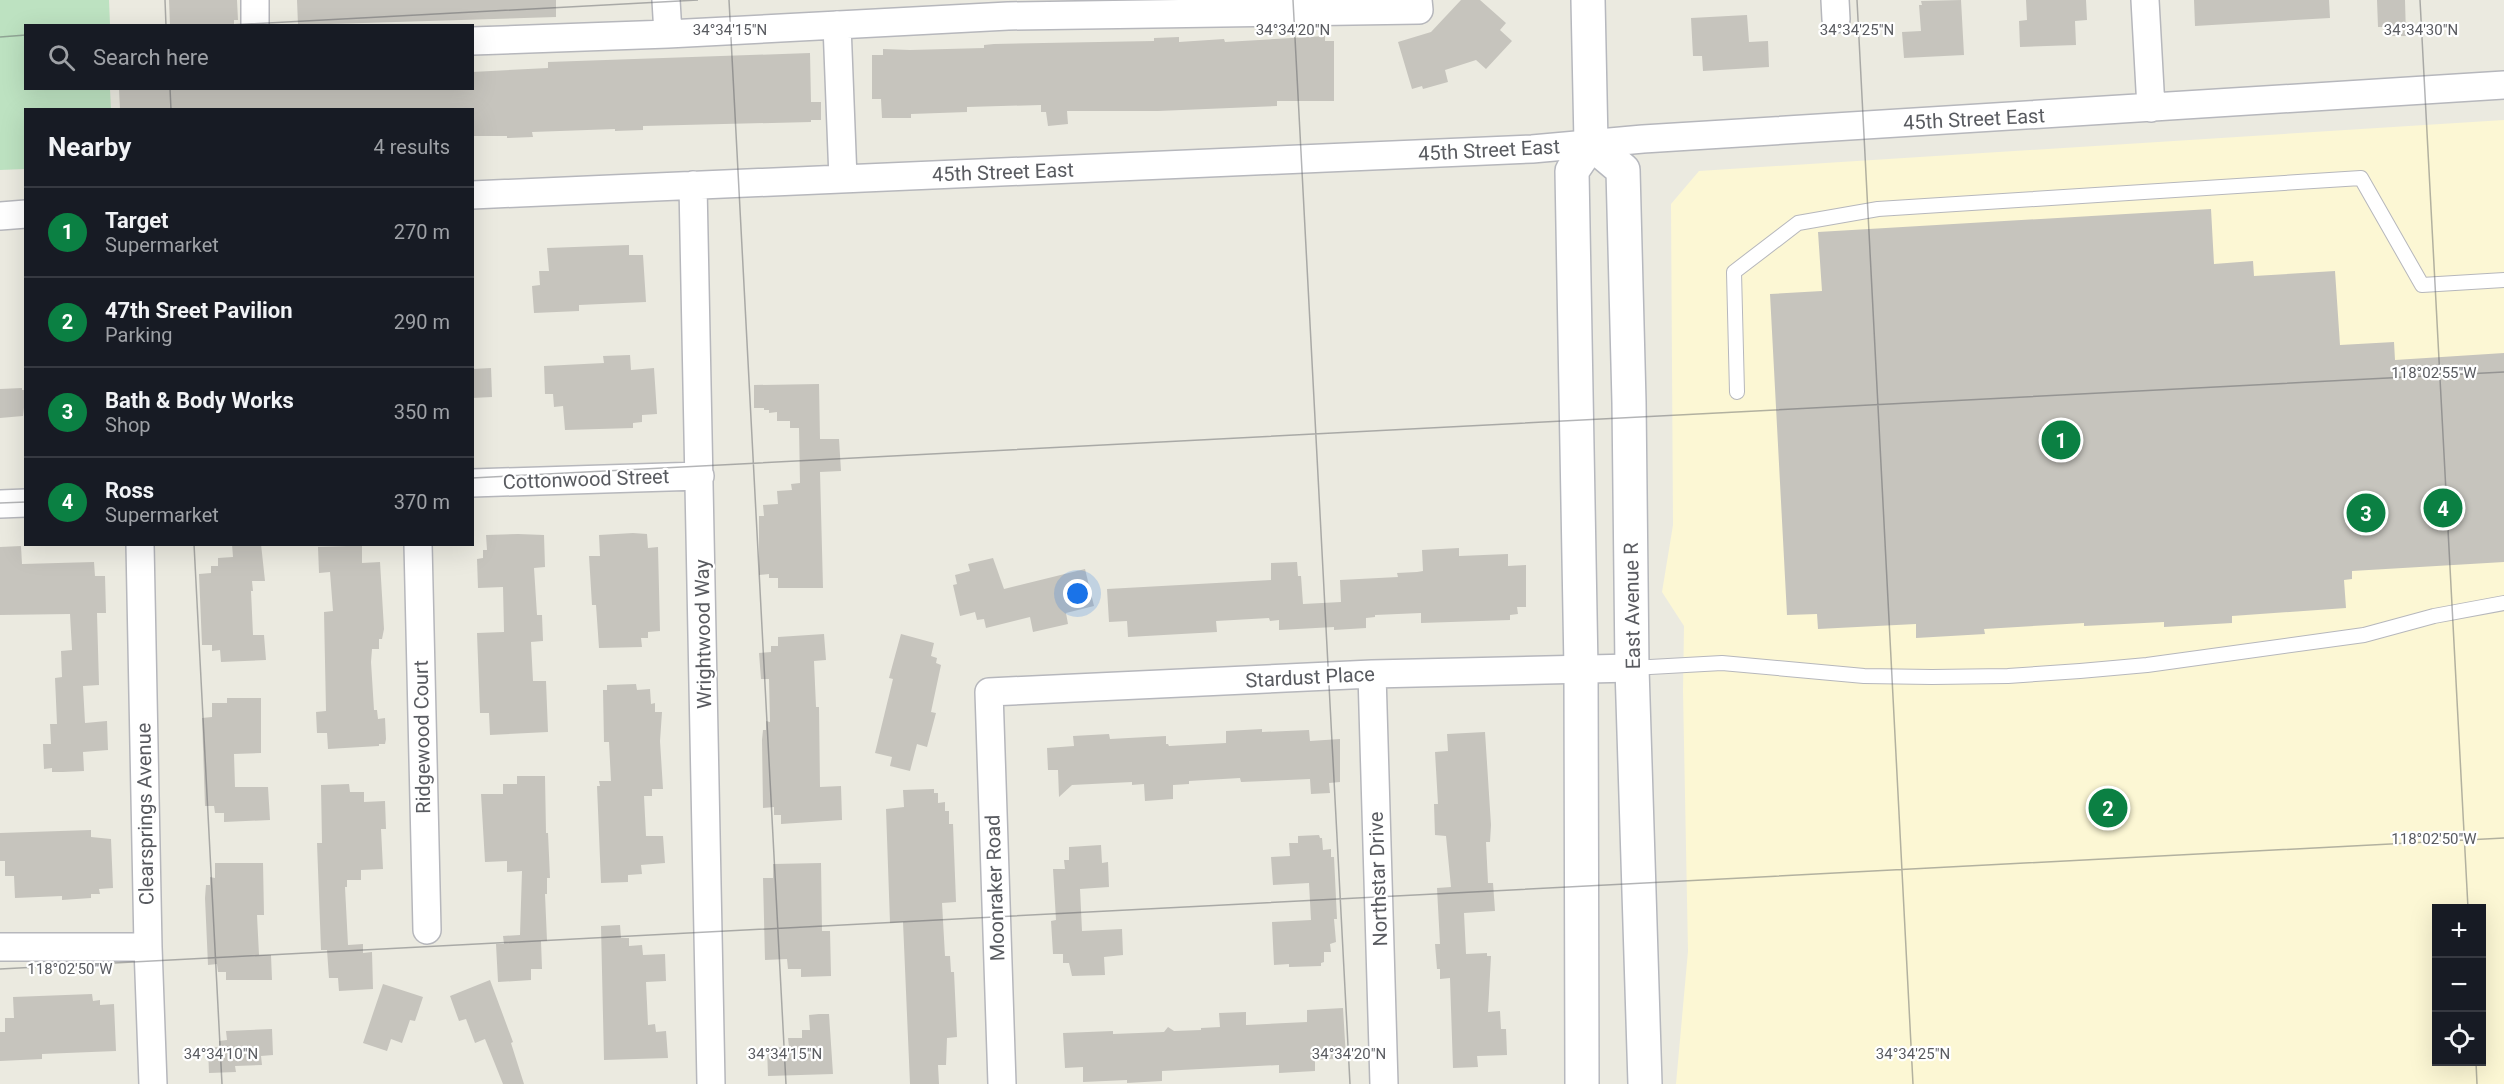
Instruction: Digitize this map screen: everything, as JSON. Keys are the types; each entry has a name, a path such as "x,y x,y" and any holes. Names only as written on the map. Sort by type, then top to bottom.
{"main road":[{"path":"1582,1084 1581,669 1572,171 1591,143 1588,0"},
{"name":"East Avenue R","path":"1591,143 1623,170 1629,402 1632,668 1645,1084"}],"street":[{"path":"255,0 255,24"},
{"path":"666,0 668,34"},
{"path":"474,40 668,34 837,25 1007,8 1419,10 1418,0"},
{"path":"2145,0 2151,108"},
{"path":"837,25 843,179"},
{"name":"45th Street East","path":"474,195 1532,149 1591,143 2504,85"},
{"name":"Wrightwood Way","path":"693,185 711,1084"},
{"path":"0,216 24,214"},
{"name":"Cottonwood Street","path":"474,483 700,476"},
{"path":"0,504 24,503"},
{"name":"Clearsprings Avenue","path":"140,546 153,1084"},
{"name":"Ridgewood Court","path":"418,546 427,930"},
{"name":"Stardust Place","path":"989,692 1372,674 1632,668"},
{"name":"Northstar Drive","path":"1372,674 1384,1084"},
{"name":"Moonraker Road","path":"989,692 1002,1084"},
{"path":"0,948 148,946"}],"lane":[{"path":"1737,392 1734,272 1798,223 1878,209 2361,178 2422,285 2504,280"},
{"path":"1632,668 1722,663 1864,676 2008,676 2056,673 2148,665 2364,635 2433,615 2504,603"}],"shaded area":[{"path":"2504,120 2504,1084 1676,1084 1688,951 1684,626 1662,592 1673,525 1671,204 1699,171"}],"green space":[{"path":"0,0 109,0 110,24 24,24 24,90 110,90 111,108 24,108 24,169 0,170"}],"building":[{"path":"169,0 237,0 238,20 234,20 234,24 170,24"},
{"path":"297,0 556,0 556,17 298,24"},
{"path":"1461,0 1480,0 1506,23 1500,30 1512,41 1486,69 1476,60 1445,70 1448,82 1423,89 1422,86 1412,89 1398,42 1431,32"},
{"path":"1961,0 1964,55 1904,58 1902,32 1921,31 1919,5 1922,5 1921,1"},
{"path":"2026,0 2086,0 2087,20 2075,21 2076,45 2020,47 2019,21 2027,20"},
{"path":"2194,0 2329,0 2330,18 2195,26"},
{"path":"2377,0 2405,0 2406,36 2387,36 2386,27 2378,27"},
{"path":"1747,15 1749,42 1768,41 1769,67 1703,71 1702,56 1693,56 1691,18"},
{"path":"1325,36 1325,41 1334,41 1334,101 1277,101 1277,106 1158,111 1067,111 1068,124 1048,126 1046,112 1041,112 1041,105 967,107 967,112 911,114 911,118 882,118 881,99 872,99 872,55 883,55 883,49 984,48 984,45 994,44 1154,41 1154,38 1179,37 1179,42 1224,39 1225,42"},
{"path":"810,53 811,102 821,102 821,120 643,126 643,130 532,132 533,137 507,138 507,136 474,136 474,108 120,108 119,90 474,90 474,72 548,68 548,62"},
{"path":"2211,209 2214,264 2253,261 2254,276 2335,271 2340,345 2394,342 2395,360 2504,353 2504,562 2352,571 2352,579 2344,580 2346,608 2232,616 2232,623 2164,627 2164,622 2084,626 2084,623 1984,629 1985,634 1916,638 1916,624 1818,629 1817,614 1787,615 1770,294 1822,291 1818,232"},
{"path":"629,245 629,255 643,255 646,302 579,305 579,311 534,313 532,286 540,285 539,271 549,271 547,248"},
{"path":"630,355 631,370 654,368 657,414 642,415 642,422 633,423 633,428 565,430 563,406 554,407 553,394 545,394 544,366 604,363 603,356"},
{"path":"491,368 492,397 474,398 474,369"},
{"path":"819,384 820,439 839,439 841,471 820,472 823,588 778,588 778,578 769,578 769,574 759,575 759,516 764,516 763,505 778,504 777,491 792,490 791,484 800,483 799,428 790,428 790,421 777,421 777,412 769,413 769,410 764,410 764,408 754,408 754,385"},
{"path":"22,388 24,390 23,416 0,418 0,389"},
{"path":"647,534 648,548 658,547 660,631 648,632 648,638 641,638 642,647 599,648 596,605 592,605 589,556 600,556 599,535"},
{"path":"486,535 544,535 545,567 534,568 537,615 542,615 543,641 531,642 533,681 546,681 548,732 490,735 489,713 480,713 477,633 504,632 503,587 478,588 477,559 483,558 483,550 487,550"},
{"path":"21,546 22,564 94,562 95,576 105,576 106,613 97,613 99,685 83,686 85,723 107,721 108,750 83,752 84,771 52,772 52,768 44,769 43,744 51,744 50,724 57,724 55,678 62,677 61,651 72,650 70,614 0,615 0,547"},
{"path":"232,546 261,546 265,581 252,581 253,591 251,591 253,635 264,635 266,660 221,662 220,650 212,651 212,645 202,645 199,574 211,573 211,566 218,566 218,558 233,557"},
{"path":"362,546 362,563 380,562 384,629 382,639 379,639 379,649 372,649 371,662 374,710 377,710 378,719 385,718 386,739 385,744 379,744 379,746 328,749 327,733 317,733 316,712 326,711 324,612 333,611 330,572 319,573 318,547"},
{"path":"1459,548 1459,556 1508,554 1508,566 1526,565 1526,607 1517,607 1518,614 1510,615 1510,620 1421,623 1421,613 1375,615 1375,617 1366,618 1366,628 1334,630 1334,627 1279,630 1279,620 1270,621 1269,618 1216,621 1217,632 1128,637 1127,621 1109,622 1107,589 1271,580 1271,563 1297,562 1298,576 1301,576 1303,604 1341,602 1340,580 1398,577 1397,573 1423,571 1422,550"},
{"path":"993,558 1004,589 1085,569 1094,606 1066,613 1068,624 1033,632 1030,617 986,628 984,619 977,620 975,612 960,616 953,585 957,584 955,575 970,571 968,564"},
{"path":"824,634 826,660 814,661 816,707 819,707 820,787 841,786 842,820 781,824 781,815 774,815 774,807 763,808 762,740 763,730 766,730 766,721 770,722 769,679 761,679 759,653 771,652 771,646 778,646 778,637"},
{"path":"901,634 934,643 931,656 937,658 936,663 941,665 931,712 936,713 927,747 917,744 910,771 890,766 892,757 875,753 893,679 889,678"},
{"path":"636,684 637,690 650,689 651,704 655,703 655,712 662,712 660,741 663,789 652,789 652,796 644,796 646,836 663,836 665,863 641,865 642,874 628,875 628,882 601,883 597,786 600,786 599,781 611,781 609,742 604,742 603,690 607,690 607,685"},
{"path":"227,698 261,698 261,753 234,754 235,787 268,787 270,820 224,822 224,813 215,813 214,806 205,806 202,718 212,717 212,703 227,703"},
{"path":"1262,729 1262,732 1309,730 1310,741 1340,739 1340,782 1329,783 1330,793 1311,794 1310,779 1241,782 1240,778 1189,781 1189,784 1173,785 1173,799 1145,801 1144,784 1132,785 1132,782 1072,785 1059,797 1058,770 1048,770 1047,748 1074,746 1073,736 1109,734 1110,739 1166,736 1166,744 1169,746 1226,743 1226,731"},
{"path":"1485,732 1491,825 1490,842 1486,842 1488,883 1493,883 1495,911 1464,913 1466,954 1487,953 1487,956 1491,956 1488,1012 1500,1011 1501,1029 1506,1029 1507,1055 1477,1056 1478,1067 1453,1068 1450,978 1440,979 1435,944 1440,944 1437,888 1451,887 1446,836 1435,835 1434,804 1438,804 1435,752 1448,751 1447,734"},
{"path":"517,776 545,776 550,878 547,878 547,894 545,894 547,941 541,941 542,969 531,969 531,980 498,982 496,944 504,944 503,936 520,935 522,871 507,872 507,861 485,862 481,794 503,794 503,784 517,784"},
{"path":"349,784 350,792 364,792 364,802 385,801 386,829 381,829 383,869 361,870 361,880 347,880 347,887 345,887 348,945 363,944 363,953 372,952 373,989 339,991 338,978 329,978 327,950 321,950 317,843 322,843 321,785"},
{"path":"934,789 934,793 938,793 938,803 945,802 945,811 949,811 949,824 953,824 956,902 942,903 945,956 950,956 951,972 954,972 957,1037 947,1038 946,1065 938,1065 939,1084 910,1084 903,922 890,923 886,809 904,807 903,790"},
{"path":"91,830 91,837 111,839 113,888 99,889 100,894 91,894 91,898 62,900 62,896 15,898 14,876 5,876 5,861 0,861 0,833"},
{"path":"1319,835 1322,838 1323,850 1331,849 1331,857 1334,857 1336,942 1330,944 1331,952 1324,952 1324,962 1321,966 1274,965 1272,922 1311,920 1309,883 1273,885 1271,857 1290,856 1289,843 1298,843 1298,836"},
{"path":"1101,845 1102,863 1108,862 1109,887 1080,889 1082,931 1122,929 1123,955 1104,957 1105,975 1072,976 1069,963 1063,963 1063,954 1053,954 1051,921 1056,920 1053,869 1065,869 1064,860 1069,860 1069,847"},
{"path":"215,863 263,863 264,915 257,915 259,955 271,955 272,980 226,980 226,972 218,972 217,964 208,965 205,898 206,885 210,885 210,877 215,878"},
{"path":"821,863 822,931 830,931 831,976 801,977 801,969 788,969 787,959 765,960 763,878 773,878 773,864"},
{"path":"620,925 621,938 629,938 629,946 642,945 643,955 665,954 666,981 646,982 648,1025 655,1024 656,1032 666,1031 668,1058 604,1060 601,926"},
{"path":"490,980 513,1042 511,1043 524,1084 503,1084 485,1039 475,1043 466,1019 459,1021 450,996"},
{"path":"383,984 423,997 415,1021 410,1020 402,1043 391,1039 387,1051 363,1043"},
{"path":"92,994 93,1001 100,1000 100,1005 114,1004 116,1051 42,1054 42,1059 0,1061 0,1032 5,1032 5,1018 14,1018 13,997"},
{"path":"1343,1008 1346,1058 1315,1060 1315,1071 1279,1073 1279,1065 1162,1071 1162,1081 1127,1083 1127,1080 1083,1082 1083,1067 1065,1068 1063,1033 1164,1032 1168,1027 1174,1031 1201,1030 1201,1028 1220,1027 1219,1013 1246,1012 1246,1025 1307,1022 1307,1010"},
{"path":"829,1014 833,1074 768,1076 767,1048 789,1047 788,1038 802,1038 802,1030 810,1030 809,1015"},
{"path":"272,1029 273,1055 261,1056 262,1065 235,1066 236,1072 209,1073 208,1048 219,1047 219,1041 227,1040 226,1031"}],"place":[{"name":"Target","path":"2061,440"},
{"name":"Ross","path":"2443,508"},
{"name":"Bath & Body Works","path":"2366,513"},
{"name":"47th Sreet Pavilion","path":"2108,808"}]}
